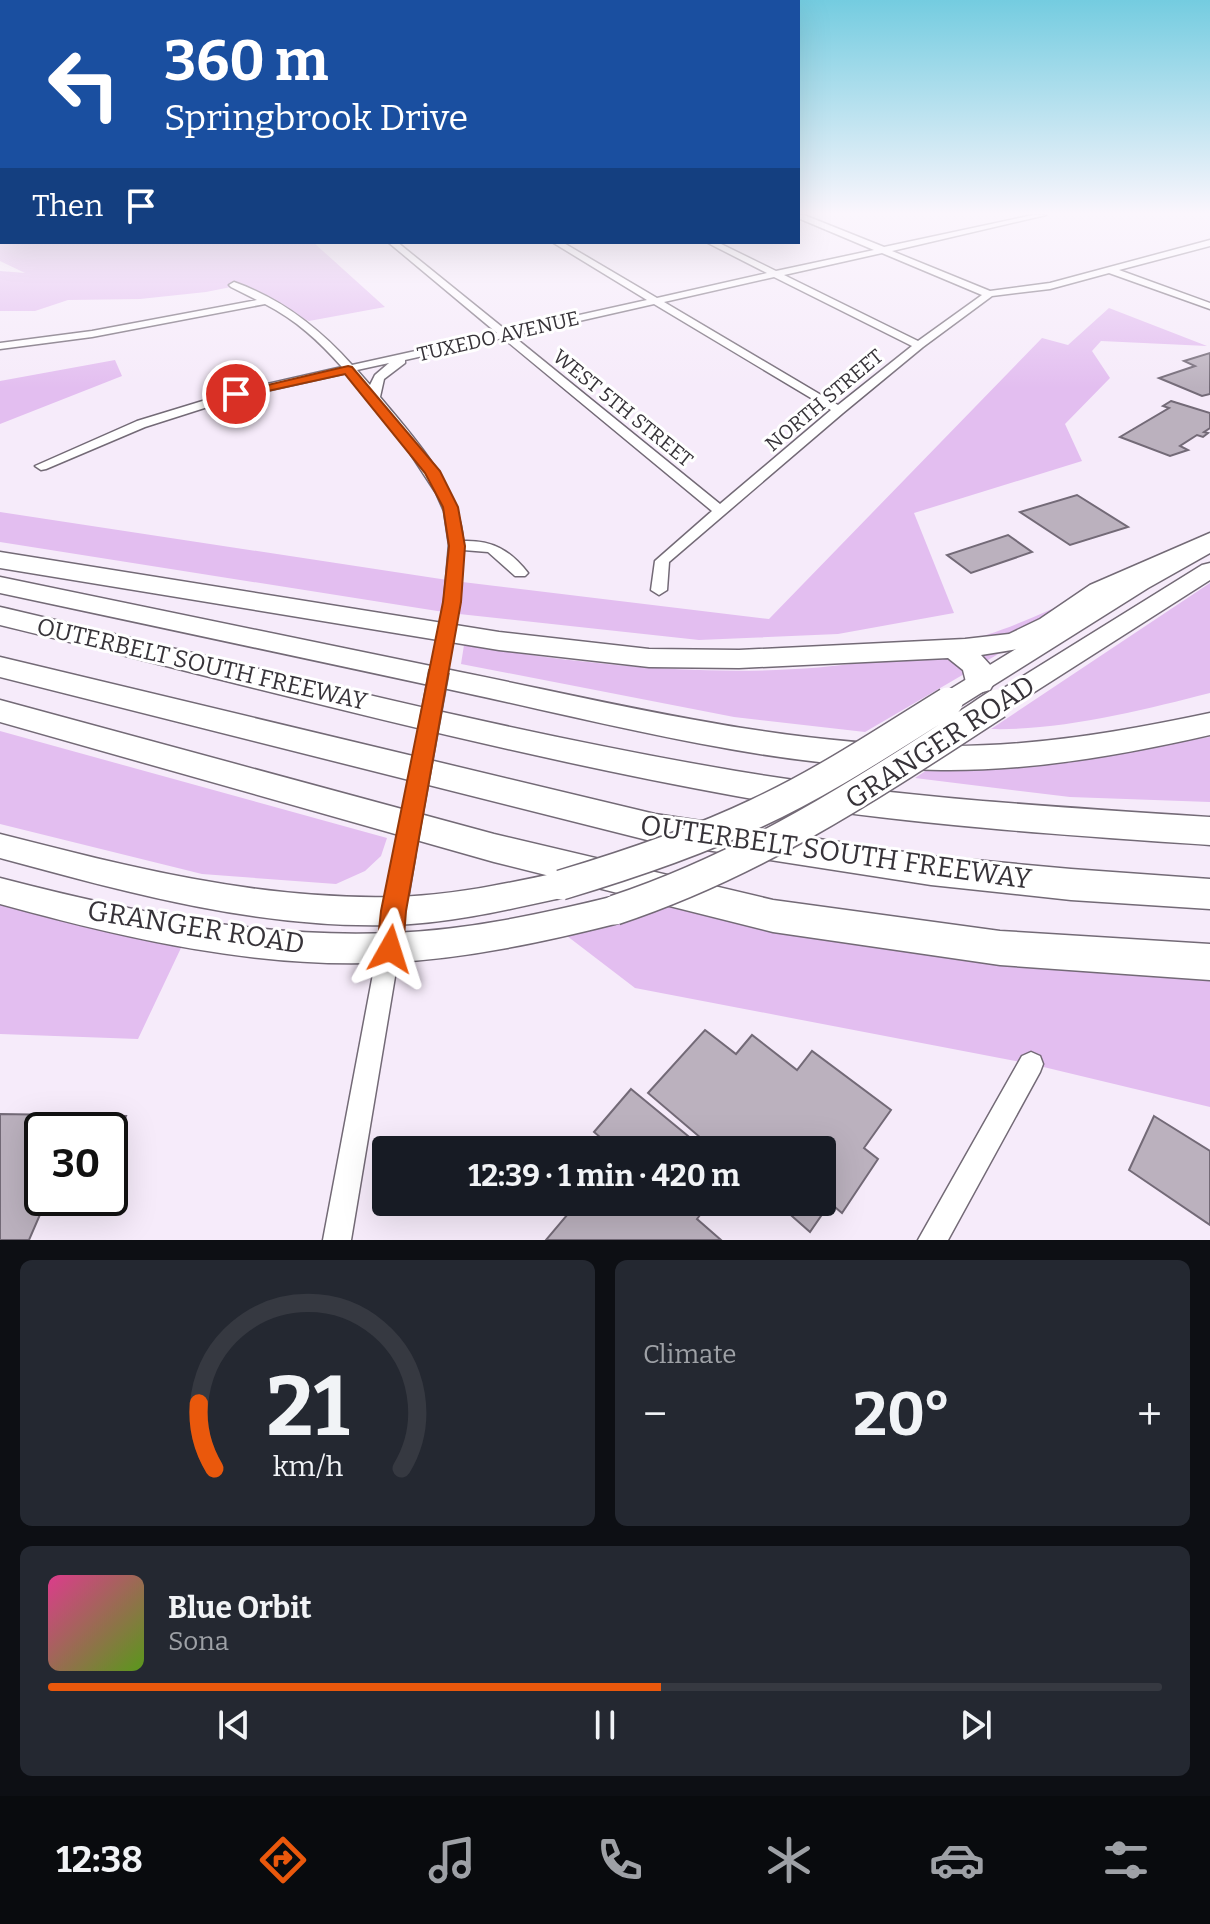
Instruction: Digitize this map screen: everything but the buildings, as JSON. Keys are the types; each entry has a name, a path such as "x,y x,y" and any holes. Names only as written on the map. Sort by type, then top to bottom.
{"highway":[{"path":"0,560 499,641 614,655 739,659 1004,645 1025,638 1100,591 1210,543"},
{"path":"0,585 624,716 811,748 923,757 1024,755 1137,740 1210,724"},
{"name":"OUTERBELT SOUTH FREEWAY","path":"0,616 518,739 734,783 822,797 1034,819 1210,831"},
{"path":"955,649 977,667 988,694"},
{"name":"OUTERBELT SOUTH FREEWAY","path":"0,667 489,790 669,831 961,874 1210,894"},
{"path":"0,711 494,848 773,916 1000,948 1210,962"},
{"path":"1179,731 1210,713"}],"main road":[{"name":"GRANGER ROAD","path":"0,891 123,919 236,938 282,944 390,949 494,938 615,910 687,886 768,849 1140,583 1210,543"},
{"name":"GRANGER ROAD","path":"0,846 189,894 293,908 394,911 490,900 561,885 677,847 785,800 948,702 988,694 1210,570"}],"street":[{"name":"WEST 5TH STREET","path":"430,273 720,511"},
{"path":"607,273 839,410"},
{"name":"TUXEDO AVENUE","path":"41,466 141,424 202,403 780,273"},
{"path":"938,273 989,294"},
{"name":"NORTH STREET","path":"659,590 662,561 839,410 919,345 989,294 1050,286 1098,273"},
{"path":"1117,273 1210,306"},
{"path":"775,274 919,345"},
{"path":"234,285 308,326 348,369 432,471 451,507 457,546 452,602 337,1240"},
{"path":"0,346 92,334 265,301"},
{"path":"375,402 372,392 384,372 395,364 427,352"},
{"path":"457,546 484,545 497,549 520,573"},
{"path":"932,1240 1031,1064"}],"shaded area":[{"path":"0,273 347,273 385,307 309,321 236,286 140,299 68,300 35,311 0,311"},
{"path":"1109,308 1207,346 1101,341 1092,351 1110,378 1065,424 1082,461 914,513 954,613 838,634 699,640 450,613 0,542 0,512 454,581 769,619 1042,338 1068,345"},
{"path":"115,360 122,376 0,424 0,381"},
{"path":"1210,583 1210,693 1073,723 991,729"},
{"path":"1082,596 1089,601 865,732 734,717 461,664 464,645 594,663 660,668 726,671 857,663 922,652 986,635"},
{"path":"0,731 387,838 381,856 365,871 336,884 202,874 0,824"},
{"path":"1210,737 1210,802 1070,797 915,778 936,764 1065,760"},
{"path":"0,891 189,931 138,1039 0,1034"},
{"path":"649,901 1210,962 1210,1107 1031,1064 635,988 554,926"}],"route":[{"path":"236,394 348,369 432,471 451,507 457,546 452,602 394,911 390,949"}]}
